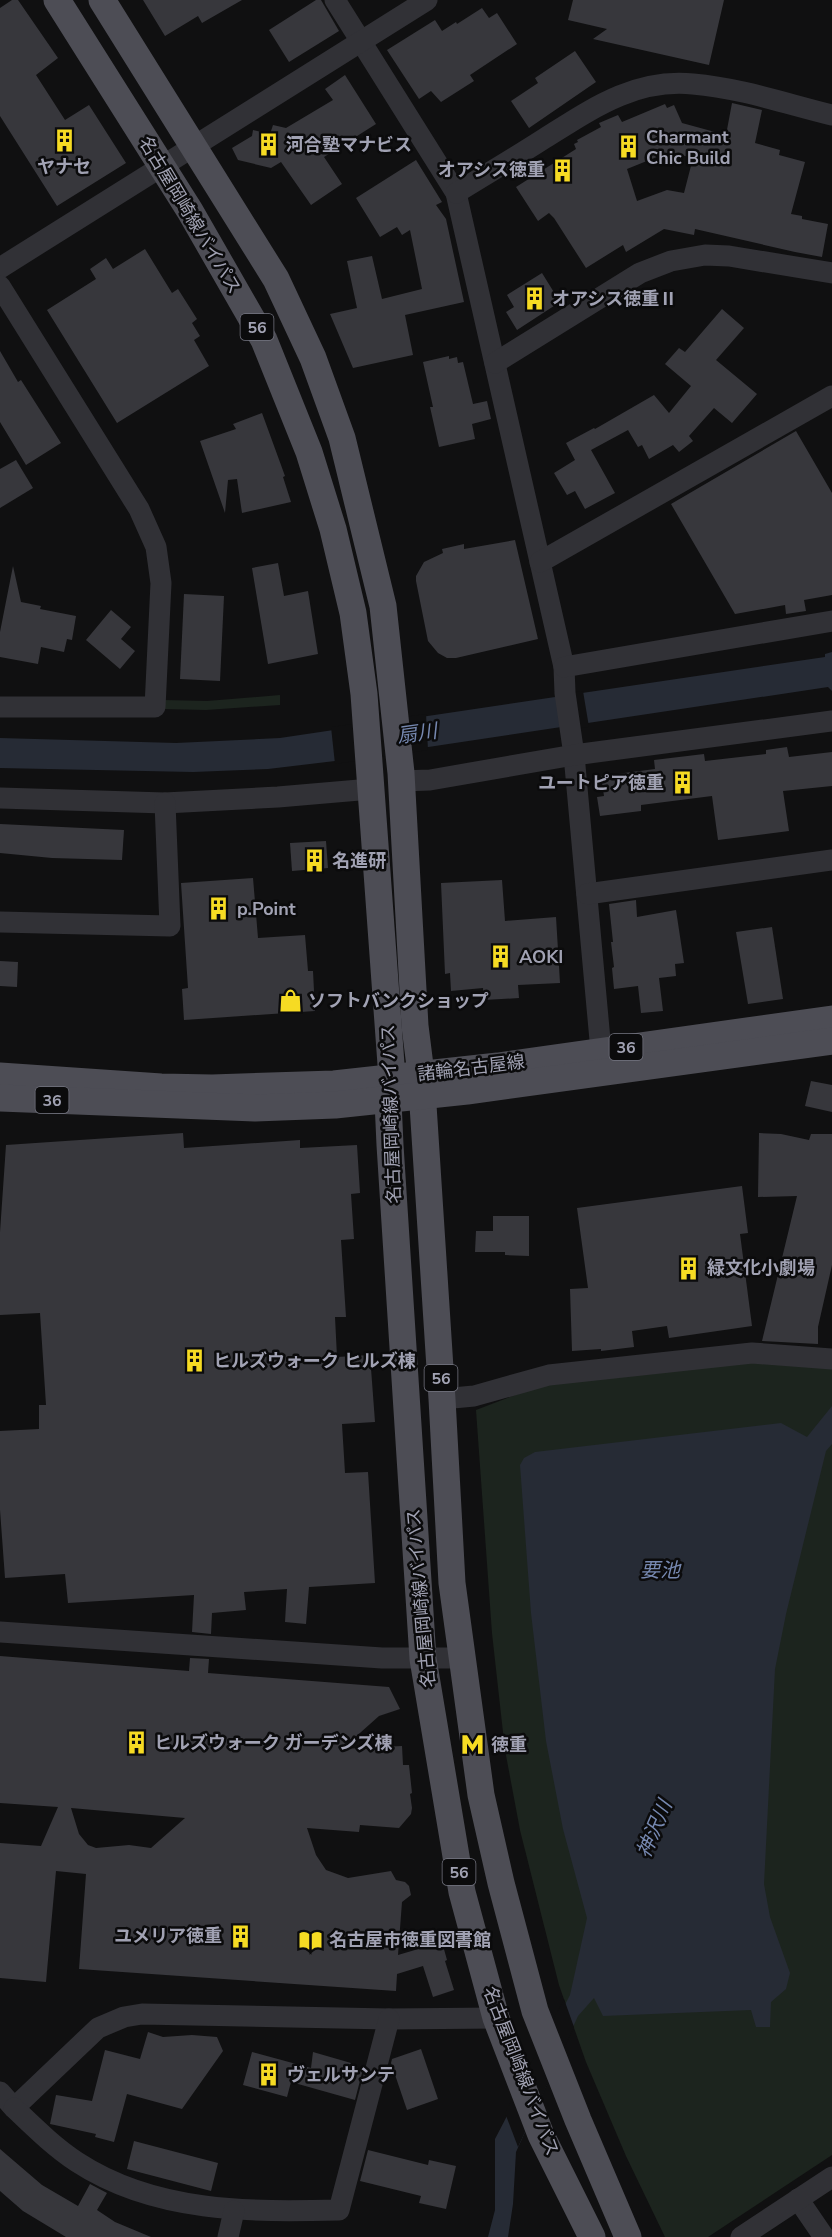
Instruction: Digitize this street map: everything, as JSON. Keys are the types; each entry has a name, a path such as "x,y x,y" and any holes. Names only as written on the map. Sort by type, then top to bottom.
{"main road":[{"name":"名古屋岡崎線バイパス","path":"57,0 163,167 264,340 309,453 333,529 353,613 364,694 390,1089 423,1659 462,1892 496,2018 541,2135 592,2237"},
{"name":"名古屋岡崎線バイパス","path":"102,0 276,279 313,358 342,438 383,606 401,777 452,1583 481,1795 490,1839 535,2011 628,2237"},
{"name":"諸輪名古屋線","path":"421,1085 498,1066 832,1019"},
{"name":"諸輪名古屋線","path":"0,1098 255,1108 421,1085 832,1041"},
{"name":"諸輪名古屋線","path":"0,1076 161,1087 212,1088 334,1084 390,1089"}],"street":[{"path":"335,0 456,193 564,667 601,1051"},
{"path":"0,268 427,0"},
{"path":"456,193 604,101 632,90 664,84 692,83 722,88 832,115"},
{"path":"495,363 640,273 671,261 705,255 729,256 832,273"},
{"path":"0,286 139,509 156,547 161,583 155,707 0,707"},
{"path":"540,562 832,396"},
{"path":"564,667 832,621"},
{"path":"401,777 430,780 574,755 832,721"},
{"path":"0,798 165,803 287,797 371,784"},
{"path":"0,922 170,926 165,803"},
{"path":"587,894 832,860"},
{"path":"442,1399 474,1396 549,1375 740,1354 832,1359"},
{"path":"0,1632 382,1658 461,1658"},
{"path":"14,2109 98,2028 124,2017 142,2014 389,2019 496,2018"},
{"path":"0,2092 14,2109 78,2163 127,2187 177,2203 234,2211 339,2210 389,2019"},
{"path":"741,2237 832,2177"},
{"path":"798,2199 824,2237"},
{"path":"228,2237 234,2211"}],"shaded area":[{"path":"280,695 280,705 206,710 163,709 163,700 207,701"},
{"path":"754,1361 832,1364 832,2155 708,2237 665,2237 626,2156 586,2062 559,1985 520,1830 505,1750 492,1633 476,1410 534,1388 557,1383"}],"water":[{"name":"扇川","path":"832,652 832,691 828,687 335,761 268,769 193,772 0,768 0,738 176,743 280,738 825,657 825,654"},
{"name":"要池","path":"832,1406 832,1444 826,1451 786,1614 775,1669 764,1884 770,1917 790,1973 786,1989 771,2002 770,2027 756,2027 751,2010 603,2016 594,1998 578,2016 516,2152 513,2204 508,2237 488,2237 495,2210 495,2139 570,1995 587,1918 563,1829 546,1741 531,1613 520,1465 524,1458 535,1452 781,1423 807,1437"}],"pier":[{"path":"583,691 589,727 560,731 563,694"},
{"path":"426,714 428,750 335,764 331,727"},
{"path":"564,1999 574,2027 518,2147 505,2113"}],"building":[{"name":"ヤナセ","path":"12,0 18,0 58,58 36,75 65,120 89,105 126,163 57,206 0,116 0,8"},
{"path":"143,0 242,0 202,23 198,16 165,36"},
{"path":"316,0 321,0 339,31 289,62 269,30"},
{"path":"573,0 724,0 709,65 593,39 607,29 568,20"},
{"path":"482,8 489,18 497,13 517,44 470,75 474,81 441,102 431,91 419,99 387,50 435,20 442,31"},
{"path":"575,51 596,82 529,128 511,101 538,83 535,78"},
{"path":"345,75 376,124 324,157 342,184 311,205 281,162 271,168 238,160 232,148 252,136 253,130 270,134 273,125 286,128 333,100 325,89"},
{"path":"732,103 762,110 755,143 780,150 779,155 805,162 791,214 802,216 802,219 828,224 822,257 695,229 694,235 664,229 626,252 623,245 586,268 554,218 549,213 538,221 516,187 576,149 574,144 578,142 577,140 601,127 599,123 618,115 622,122 665,104 667,108 674,105 682,123 726,135","holes":["669,152 693,158 684,193 667,190 637,201 627,169"]},
{"path":"416,160 442,202 436,205 446,219 464,302 405,315 413,355 353,368 330,314 357,308 347,261 372,256 382,299 422,289 410,230 402,235 397,227 380,237 356,198"},
{"path":"145,249 172,293 178,289 197,319 192,323 200,336 194,340 209,366 117,423 47,310 96,279 90,269 106,258 113,269"},
{"name":"オアシス徳重Ⅱ","path":"542,273 560,302 517,330 506,312 514,307 507,295"},
{"path":"722,309 744,328 716,360 757,394 732,423 714,408 689,436 693,441 679,452 673,445 649,459 642,445 638,447 628,430 591,450 615,493 585,509 575,491 567,495 554,473 575,460 566,443 654,395 669,413 691,386 665,364 679,348 685,352"},
{"path":"0,351 18,382 21,380 61,443 26,465 0,422"},
{"path":"449,356 449,359 457,357 458,363 463,362 473,404 487,401 491,419 472,424 475,439 439,447 423,362"},
{"path":"262,413 285,476 283,477 291,502 242,513 237,479 228,480 225,513 200,441 236,429 233,424"},
{"path":"796,431 832,493 832,595 804,600 806,611 786,614 785,605 735,614 671,504"},
{"path":"16,460 33,488 0,508 0,469"},
{"path":"515,540 538,639 456,658 447,658 438,653 428,641 416,581 416,576 424,562 443,553 442,549 464,544 464,549"},
{"path":"278,563 284,596 308,591 318,654 268,664 252,568"},
{"path":"13,566 21,602 41,606 40,609 76,616 72,640 67,639 64,652 41,647 38,664 0,657 0,632"},
{"path":"184,594 224,596 220,681 180,679"},
{"path":"111,610 131,627 121,639 135,651 120,669 86,640"},
{"path":"787,747 789,757 832,752 832,786 783,791 789,831 718,840 712,796 641,805 641,811 600,816 597,797 604,796 601,776 655,769 654,760 704,754 705,761 766,754 766,750"},
{"path":"0,824 124,830 122,860 52,858 0,853"},
{"name":"名進研","path":"326,841 328,868 292,871 290,843"},
{"path":"253,878 258,938 305,935 308,971 313,971 315,1011 184,1020 182,989 188,988 181,883"},
{"name":"AOKI","path":"502,880 505,921 556,917 560,983 518,985 519,998 484,1000 483,988 451,991 450,973 445,974 441,883"},
{"path":"636,900 637,917 676,910 684,963 675,964 676,976 659,978 663,1011 641,1013 638,986 614,989 609,904"},
{"path":"772,927 783,999 748,1004 736,932"},
{"path":"0,961 18,962 17,987 0,986"},
{"path":"811,1081 832,1085 832,1112 805,1106"},
{"name":"ヒルズウォーク ヒルズ棟","path":"183,1133 184,1148 300,1140 300,1148 357,1145 360,1193 351,1194 354,1239 341,1240 346,1317 335,1317 337,1357 370,1355 375,1422 342,1424 345,1473 368,1472 375,1583 309,1587 306,1624 285,1622 287,1589 244,1592 246,1610 212,1613 211,1634 192,1632 194,1595 68,1603 65,1574 5,1578 0,1510 0,1431 39,1429 39,1405 46,1405 40,1313 0,1315 0,1232 6,1145"},
{"path":"759,1133 781,1134 809,1140 811,1134 832,1134 832,1265 818,1327 818,1344 762,1341 797,1196 758,1197"},
{"path":"742,1186 748,1233 740,1234 752,1326 669,1338 667,1326 632,1331 634,1347 601,1351 601,1349 572,1351 570,1289 588,1288 577,1208"},
{"path":"493,1216 529,1216 529,1256 505,1255 505,1252 475,1252 476,1231 493,1231"},
{"path":"0,1656 189,1671 190,1658 209,1659 208,1673 389,1687 400,1709 379,1716 342,1749 402,1746 403,1765 409,1765 412,1793 410,1794 411,1814 399,1828 360,1825 359,1832 307,1828 316,1855 326,1870 348,1878 391,1871 396,1880 405,1882 409,1886 411,1895 402,1902 398,1955 442,1942 454,1990 433,1997 423,1966 397,1974 396,1991 79,1969 86,1874 56,1871 46,1982 0,1978 0,1843 41,1846 58,1807 0,1803","holes":["71,1808 185,1818 151,1848 129,1845 96,1848 88,1845 79,1834"]},
{"path":"148,2032 163,2037 192,2035 217,2037 223,2051 182,2109 127,2094 114,2142 95,2137 96,2134 50,2124 56,2095 92,2101 105,2050 140,2059"},
{"path":"421,2049 438,2099 407,2110 391,2063 392,2059"},
{"path":"252,2052 311,2068 313,2052 351,2063 350,2066 363,2069 355,2100 291,2082 287,2097 243,2085"},
{"path":"134,2141 218,2163 211,2191 127,2169"},
{"path":"0,2149 42,2185 78,2206 90,2184 107,2193 97,2210 115,2222 151,2237 66,2237 23,2211 0,2191"},
{"path":"368,2150 428,2165 429,2160 456,2166 446,2209 419,2203 421,2196 360,2181"}],"place":[{"name":"ヤナセ","path":"64,141"},
{"name":"河合塾マナビス","path":"268,145"},
{"name":"Charmant Chic Build","path":"628,147"},
{"name":"オアシス徳重","path":"563,170"},
{"name":"オアシス徳重Ⅱ","path":"534,299"},
{"name":"ユートピア徳重","path":"682,783"},
{"name":"名進研","path":"314,861"},
{"name":"p.Point","path":"219,909"},
{"name":"AOKI","path":"501,957"},
{"name":"ソフトバンクショップ","path":"290,1001"},
{"name":"緑文化小劇場","path":"689,1268"},
{"name":"ヒルズウォーク ヒルズ棟","path":"195,1361"},
{"name":"ヒルズウォーク ガーデンズ棟","path":"136,1743"},
{"name":"徳重","path":"473,1745"},
{"name":"ユメリア徳重","path":"240,1936"},
{"name":"名古屋市徳重図書館","path":"311,1940"},
{"name":"ヴェルサンテ","path":"269,2075"}],"water label":[{"name":"神沢川","path":"654,1829"}]}
